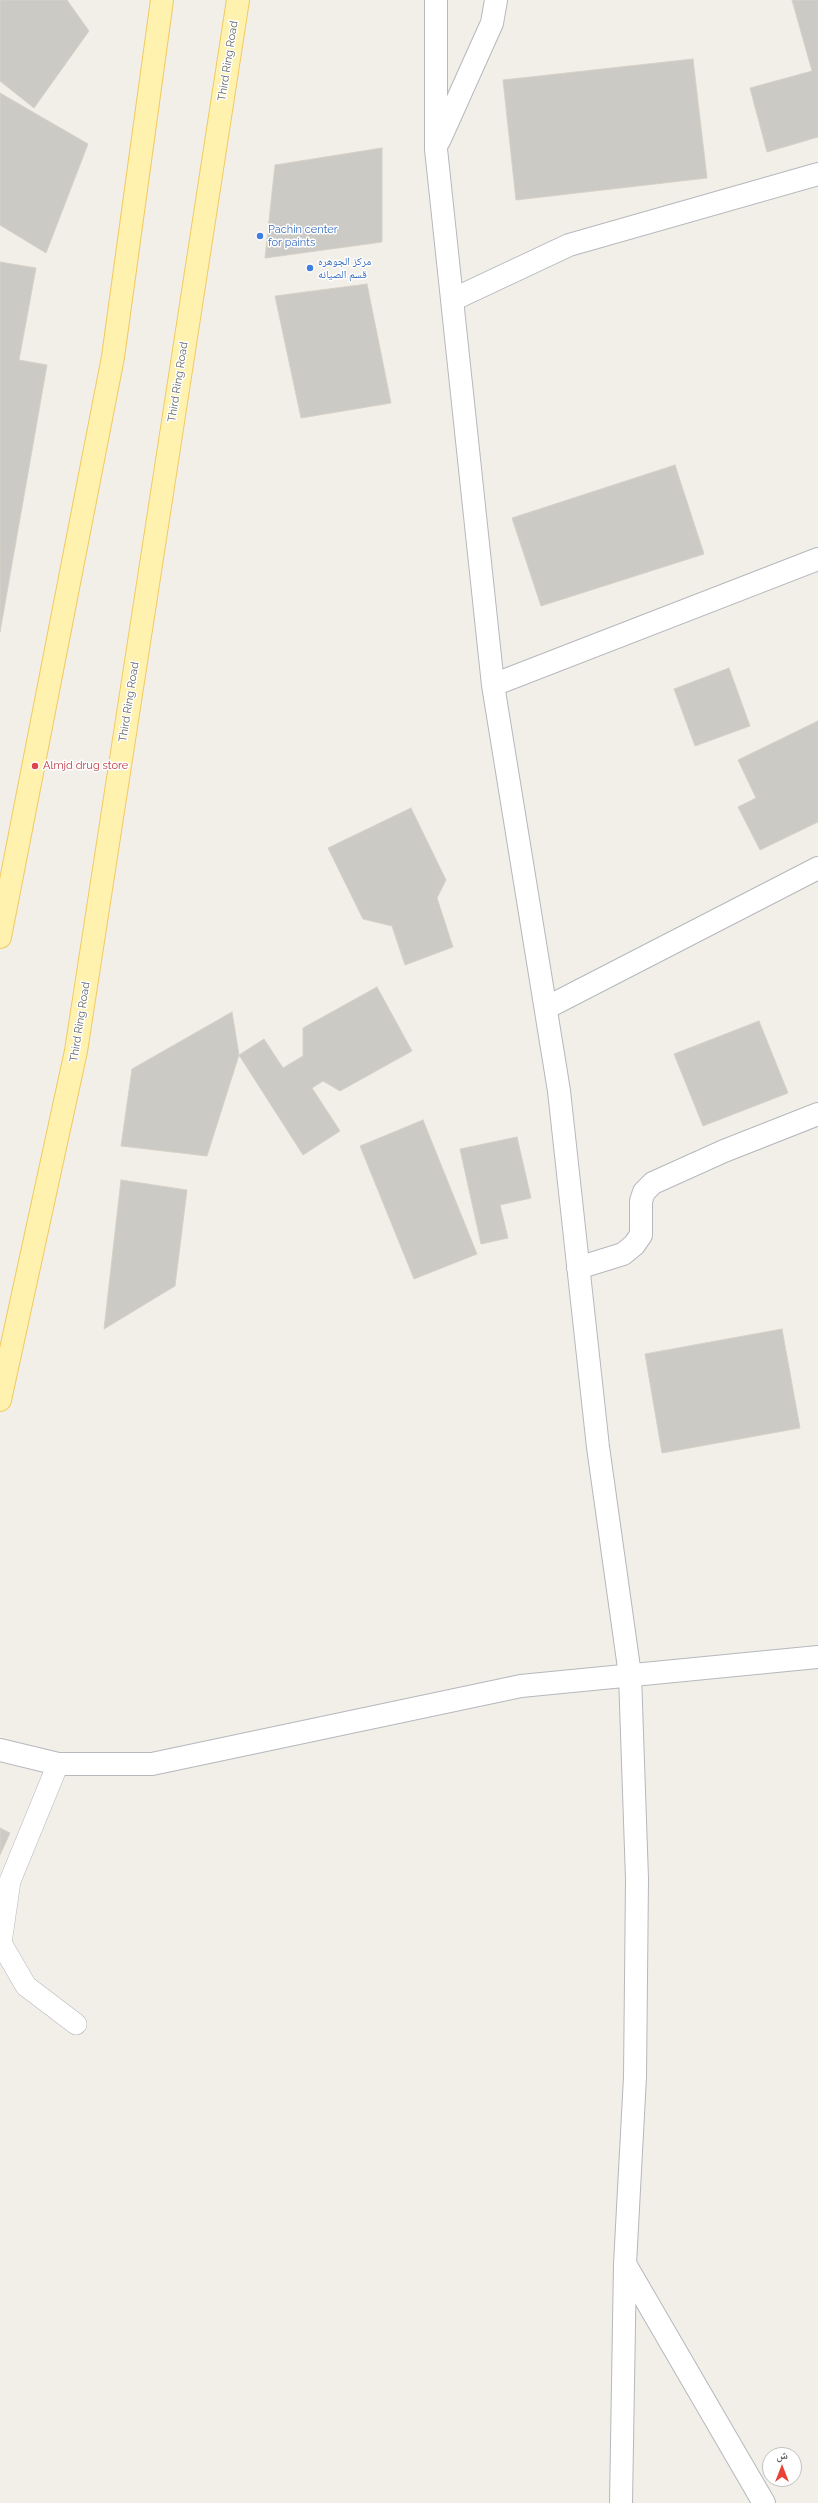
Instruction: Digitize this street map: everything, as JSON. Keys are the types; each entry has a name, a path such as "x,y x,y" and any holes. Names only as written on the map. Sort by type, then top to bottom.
{"main road":[{"name":"Third Ring Road","path":"0,1400 76,1051 238,0"},
{"path":"0,937 112,357 161,1"}],"street":[{"path":"436,0 436,149 493,685 559,1091 598,1447 630,1676 638,1879 635,2077 625,2264 620,2503"},
{"path":"436,149 492,23 496,0"},
{"path":"452,300 569,245 818,174"},
{"path":"493,685 818,559"},
{"path":"546,1008 818,868"},
{"path":"578,1268 623,1254 634,1245 640,1235 641,1201 644,1192 653,1183 724,1151 818,1114"},
{"path":"0,1750 58,1764 152,1764 521,1686 818,1658"},
{"path":"625,2264 764,2503"}],"lane":[{"path":"58,1764 10,1881 1,1943 26,1986 76,2024"}],"building":[{"path":"0,0 67,0 89,31 34,108 0,81"},
{"path":"792,0 818,0 818,137 767,152 750,88 812,71"},
{"path":"693,59 707,178 516,200 503,80"},
{"path":"0,93 88,144 46,253 0,225"},
{"path":"382,148 382,242 265,258 275,165"},
{"path":"0,262 36,268 19,360 47,365 0,632"},
{"path":"367,284 391,403 301,418 275,296"},
{"path":"675,465 704,554 541,606 512,518"},
{"path":"729,668 750,726 695,746 674,689"},
{"path":"818,721 818,822 760,850 738,807 756,798 738,760"},
{"path":"411,808 446,880 437,898 453,947 405,965 392,926 363,919 328,848"},
{"path":"377,987 412,1051 340,1091 323,1081 312,1088 340,1131 303,1155 239,1055 264,1039 283,1068 303,1056 303,1028"},
{"path":"232,1012 239,1055 207,1156 121,1146 132,1069"},
{"path":"759,1021 788,1093 703,1126 674,1054"},
{"path":"423,1120 477,1254 414,1279 360,1146"},
{"path":"517,1137 531,1198 500,1205 508,1238 481,1244 460,1149"},
{"path":"121,1180 187,1190 175,1286 104,1329"},
{"path":"782,1329 800,1428 662,1453 645,1354"},
{"path":"0,1828 10,1833 0,1855"}],"place":[{"name":"Pachin center for paints","path":"260,236"},
{"name":"مركز الجوهره قسم الصيانه","path":"310,268"},
{"name":"Almjd drug store","path":"35,766"}]}
